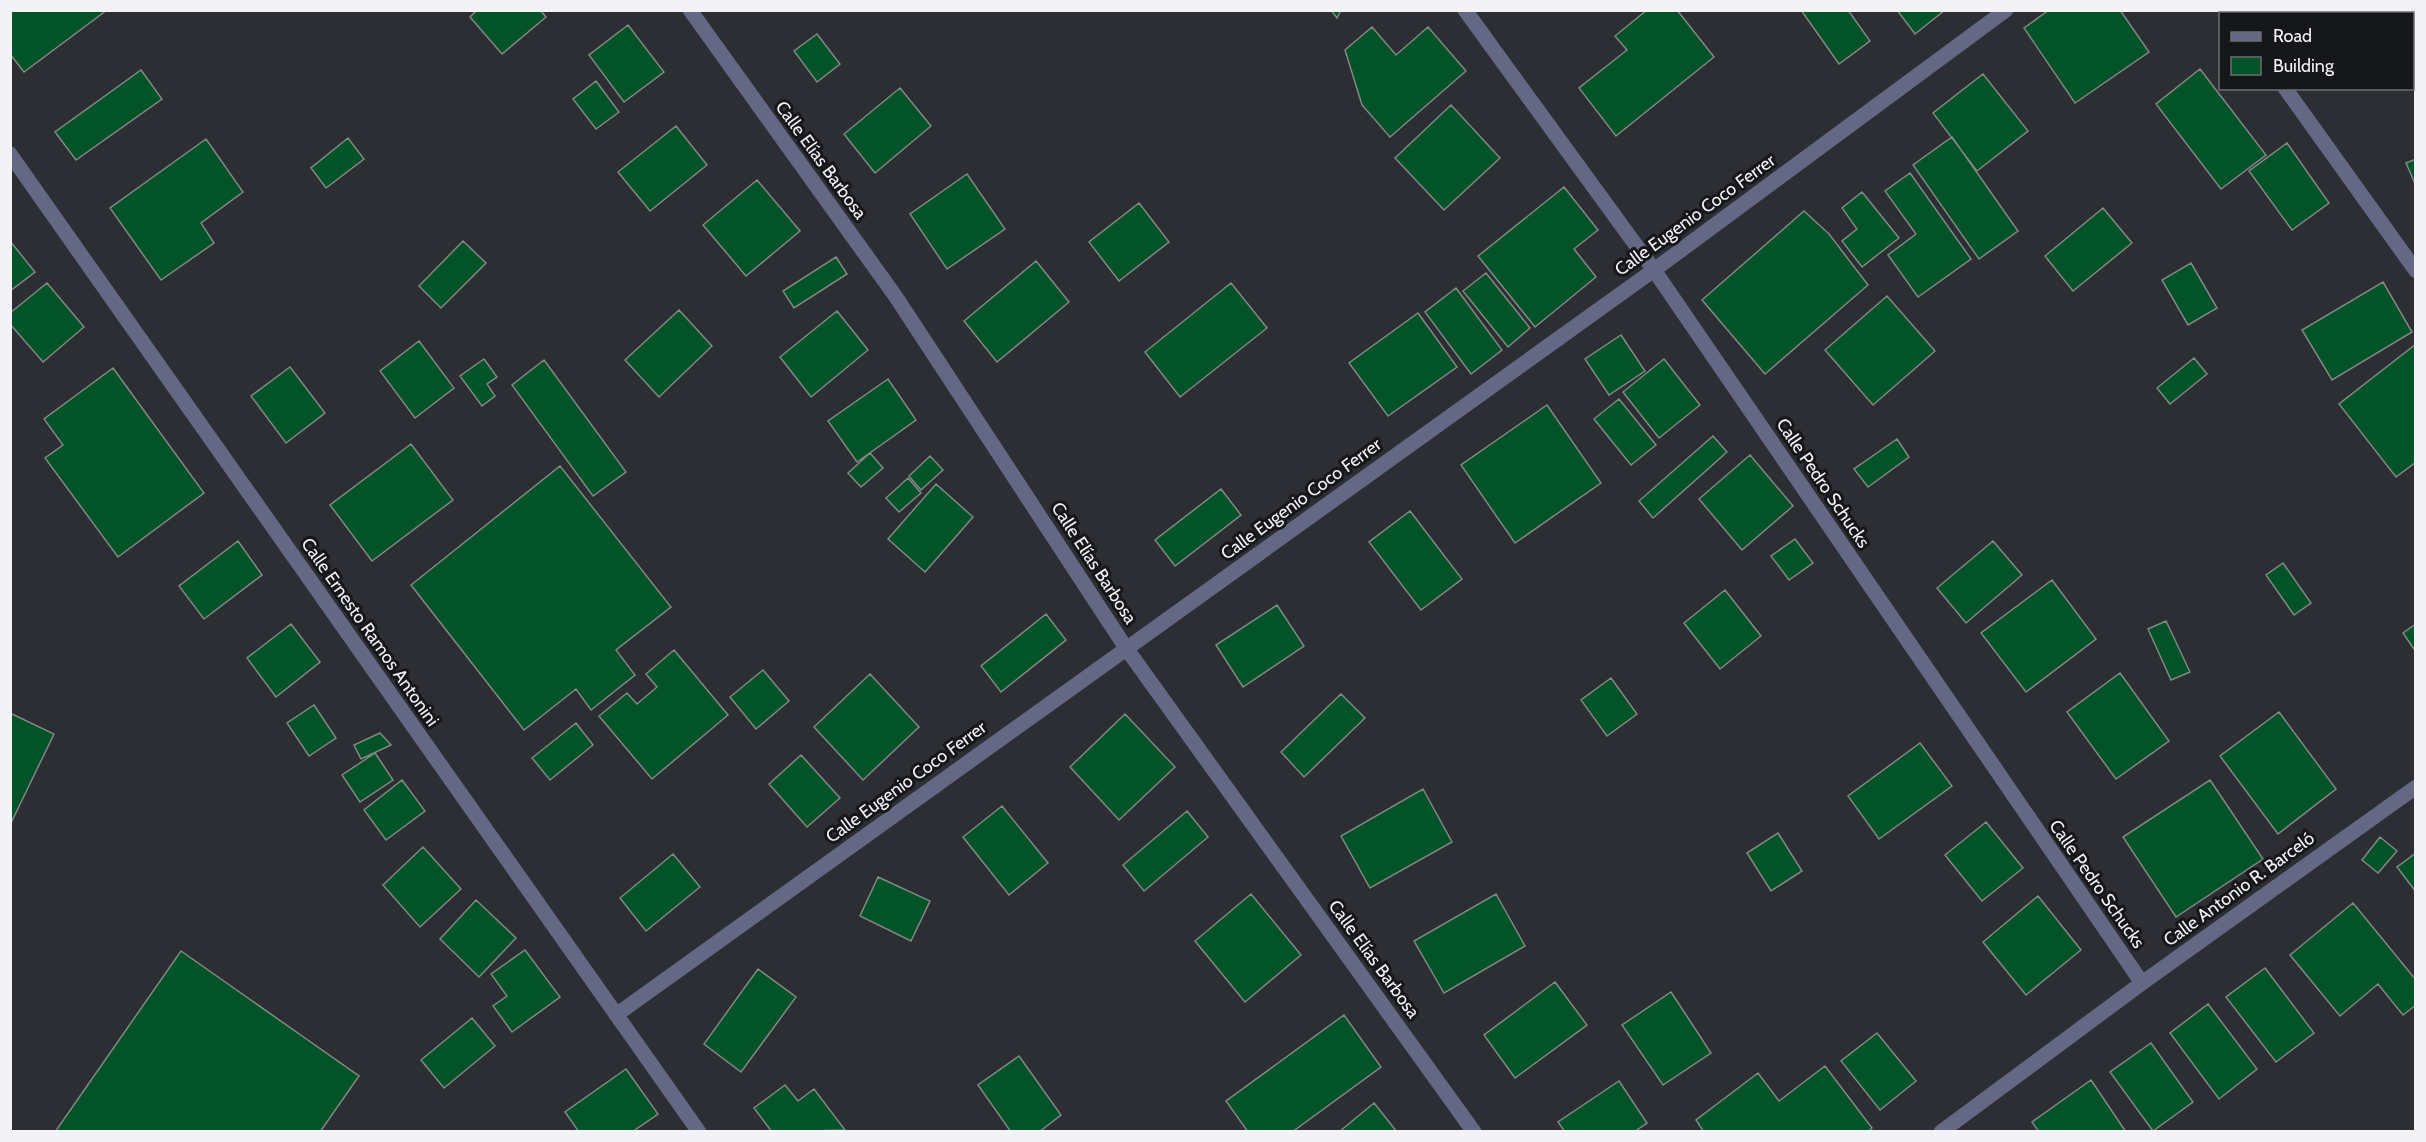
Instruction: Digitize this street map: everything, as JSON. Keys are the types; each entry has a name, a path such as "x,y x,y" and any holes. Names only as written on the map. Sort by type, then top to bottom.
{"street":[{"name":"Calle Elías Barbosa","path":"690,10 896,297 1126,648 1474,1131"},
{"name":"Calle Pedro Schucks","path":"1464,10 1654,270 2142,983"},
{"name":"Calle Eugenio Coco Ferrer","path":"616,1015 1654,270 2006,10"},
{"path":"2286,90 2415,271"},
{"name":"Calle Ernesto Ramos Antonini","path":"10,154 699,1131"},
{"name":"Calle Antonio R. Barceló","path":"1941,1131 2415,787"}],"building":[{"path":"13,10 107,10 24,72 10,54 10,12"},
{"path":"477,10 540,10 546,17 502,54 470,17"},
{"path":"1331,10 1341,10 1337,18"},
{"path":"1647,10 1677,10 1714,57 1616,136 1579,88 1627,50 1615,36"},
{"path":"1801,10 1848,10 1870,41 1839,64"},
{"path":"1897,10 1945,10 1915,34"},
{"path":"2049,10 2120,10 2149,52 2075,103 2024,28"},
{"path":"2313,10 2376,10 2374,12 2314,12"},
{"path":"628,25 664,72 624,102 589,55"},
{"path":"1372,27 1396,55 1428,27 1466,71 1390,137 1362,105 1345,50"},
{"path":"817,34 840,64 817,82 794,51"},
{"path":"2200,69 2266,155 2221,189 2156,104"},
{"path":"141,70 162,99 76,160 55,132"},
{"path":"1983,74 2028,131 1977,171 1933,113"},
{"path":"596,81 619,112 596,129 573,99"},
{"path":"900,88 931,126 875,173 844,134"},
{"path":"1451,105 1500,158 1444,210 1395,158"},
{"path":"676,126 707,165 650,211 618,172"},
{"path":"1952,137 2018,231 1979,259 1913,165"},
{"path":"348,138 364,159 326,188 311,168"},
{"path":"206,139 243,192 201,223 214,243 161,280 110,208"},
{"path":"2287,143 2329,203 2292,230 2249,171"},
{"path":"2416,159 2416,186 2406,163"},
{"path":"1910,173 1971,259 1918,297 1888,255 1916,234 1885,191"},
{"path":"967,174 1005,229 947,269 910,214"},
{"path":"757,180 800,231 746,276 703,225"},
{"path":"1564,187 1598,230 1574,249 1596,277 1535,327 1478,256"},
{"path":"1862,192 1899,238 1862,267 1842,241 1857,229 1842,208"},
{"path":"1139,203 1169,242 1119,281 1089,242"},
{"path":"2103,208 2132,243 2073,291 2045,256"},
{"path":"1804,211 1829,234 1868,285 1765,374 1702,300"},
{"path":"10,241 35,272 10,291"},
{"path":"463,241 486,263 441,308 419,286"},
{"path":"836,257 847,274 794,308 783,291"},
{"path":"1036,261 1069,302 997,362 964,321"},
{"path":"2191,263 2217,308 2188,325 2162,280"},
{"path":"1486,273 1530,328 1508,347 1463,291"},
{"path":"2383,282 2412,332 2332,380 2302,330"},
{"path":"47,283 84,327 43,362 10,324 10,313"},
{"path":"1231,283 1267,328 1180,397 1145,352"},
{"path":"1456,288 1502,350 1471,374 1425,312"},
{"path":"1887,296 1935,351 1873,405 1825,350"},
{"path":"679,310 712,346 659,397 625,360"},
{"path":"837,311 868,350 811,397 780,357"},
{"path":"1418,313 1457,367 1388,416 1349,363"},
{"path":"1621,335 1645,371 1609,395 1585,359"},
{"path":"419,341 454,388 415,418 380,371"},
{"path":"2416,344 2416,462 2396,477 2339,404"},
{"path":"2194,358 2207,374 2170,404 2157,388"},
{"path":"484,359 497,377 487,384 495,396 482,406 460,376"},
{"path":"1664,359 1700,405 1659,438 1623,392"},
{"path":"544,360 626,472 593,496 512,385"},
{"path":"290,367 325,413 286,443 251,396"},
{"path":"113,368 204,493 118,557 45,458 63,445 44,419"},
{"path":"888,379 916,420 857,462 828,421"},
{"path":"1619,399 1656,445 1631,465 1594,419"},
{"path":"1547,405 1601,483 1515,543 1461,465"},
{"path":"1713,436 1727,452 1653,518 1639,501"},
{"path":"1897,439 1909,457 1868,487 1854,469"},
{"path":"411,444 453,500 372,561 330,505"},
{"path":"870,453 883,468 861,487 848,473"},
{"path":"1750,455 1793,506 1742,550 1699,499"},
{"path":"930,456 943,470 921,490 909,476"},
{"path":"560,466 671,607 616,650 635,675 591,710 576,689 524,730 411,585"},
{"path":"908,478 921,493 899,512 886,498"},
{"path":"936,484 973,517 925,572 888,539"},
{"path":"1221,489 1241,515 1175,566 1155,540"},
{"path":"1410,511 1462,579 1421,610 1369,542"},
{"path":"1795,539 1813,563 1789,580 1771,556"},
{"path":"238,541 262,575 204,619 179,586"},
{"path":"1993,541 2022,575 1966,623 1937,588"},
{"path":"2283,563 2311,603 2294,615 2266,575"},
{"path":"2052,580 2096,639 2026,692 1981,633"},
{"path":"1725,590 1761,636 1720,669 1684,623"},
{"path":"1277,605 1304,646 1243,687 1216,645"},
{"path":"1046,614 1066,640 1001,692 981,666"},
{"path":"2166,621 2190,672 2171,680 2148,629"},
{"path":"291,624 320,662 276,697 247,658"},
{"path":"2416,624 2416,652 2403,633"},
{"path":"674,650 728,715 652,779 599,716 627,693 637,704 657,687 646,674"},
{"path":"763,670 789,701 756,729 730,697"},
{"path":"2120,673 2169,741 2116,779 2067,712"},
{"path":"870,674 919,727 863,780 814,727"},
{"path":"1611,678 1637,714 1607,736 1581,700"},
{"path":"1341,694 1365,718 1304,777 1281,752"},
{"path":"314,705 336,738 309,756 287,723"},
{"path":"2279,712 2336,789 2278,834 2220,756"},
{"path":"10,713 54,734 10,825"},
{"path":"1125,714 1175,767 1119,820 1070,767"},
{"path":"576,723 593,745 550,780 532,758"},
{"path":"380,733 391,745 361,759 354,745"},
{"path":"1920,743 1952,786 1879,839 1848,796"},
{"path":"375,753 393,780 360,802 342,775"},
{"path":"801,755 840,798 807,827 769,784"},
{"path":"402,780 425,811 386,840 364,810"},
{"path":"2210,780 2263,859 2176,917 2123,837"},
{"path":"1423,789 1452,842 1370,888 1341,836"},
{"path":"1002,806 1048,863 1009,895 963,837"},
{"path":"1187,811 1208,837 1144,891 1123,865"},
{"path":"1986,822 2023,868 1982,901 1945,855"},
{"path":"1778,833 1802,871 1771,891 1747,853"},
{"path":"2380,837 2397,851 2378,873 2362,860"},
{"path":"423,847 461,889 420,927 383,885"},
{"path":"2416,853 2416,892 2397,867"},
{"path":"673,854 700,887 646,931 620,898"},
{"path":"878,877 930,901 911,941 860,916"},
{"path":"1251,894 1301,955 1245,1002 1195,941"},
{"path":"1496,894 1525,946 1444,993 1414,941"},
{"path":"2038,896 2081,950 2026,995 1983,942"},
{"path":"476,900 516,938 479,977 440,939"},
{"path":"2353,903 2416,980 2416,1005 2403,1015 2378,984 2340,1016 2290,955"},
{"path":"525,950 560,997 512,1032 493,1006 507,996 491,974"},
{"path":"181,951 359,1076 320,1132 55,1132"},
{"path":"2265,968 2314,1033 2276,1062 2226,997"},
{"path":"758,969 796,997 741,1072 704,1044"},
{"path":"1555,982 1587,1025 1515,1078 1484,1035"},
{"path":"1671,992 1711,1053 1663,1085 1622,1025"},
{"path":"2208,1004 2257,1069 2219,1099 2170,1033"},
{"path":"1344,1015 1381,1067 1292,1132 1248,1132 1226,1101"},
{"path":"472,1018 495,1046 444,1088 421,1060"},
{"path":"1877,1033 1916,1081 1880,1110 1841,1061"},
{"path":"2151,1043 2193,1102 2153,1131 2110,1072"},
{"path":"1019,1056 1061,1115 1039,1132 1011,1132 978,1085"},
{"path":"1825,1066 1872,1128 1868,1132 1704,1132 1696,1120 1758,1073 1779,1101"},
{"path":"626,1069 658,1114 632,1132 579,1132 565,1112"},
{"path":"2091,1080 2126,1132 2039,1132 2032,1122"},
{"path":"1619,1081 1647,1123 1634,1132 1565,1132 1558,1122"},
{"path":"785,1085 798,1101 814,1089 845,1130 772,1132 754,1108"},
{"path":"1374,1103 1397,1132 1339,1132"}]}
